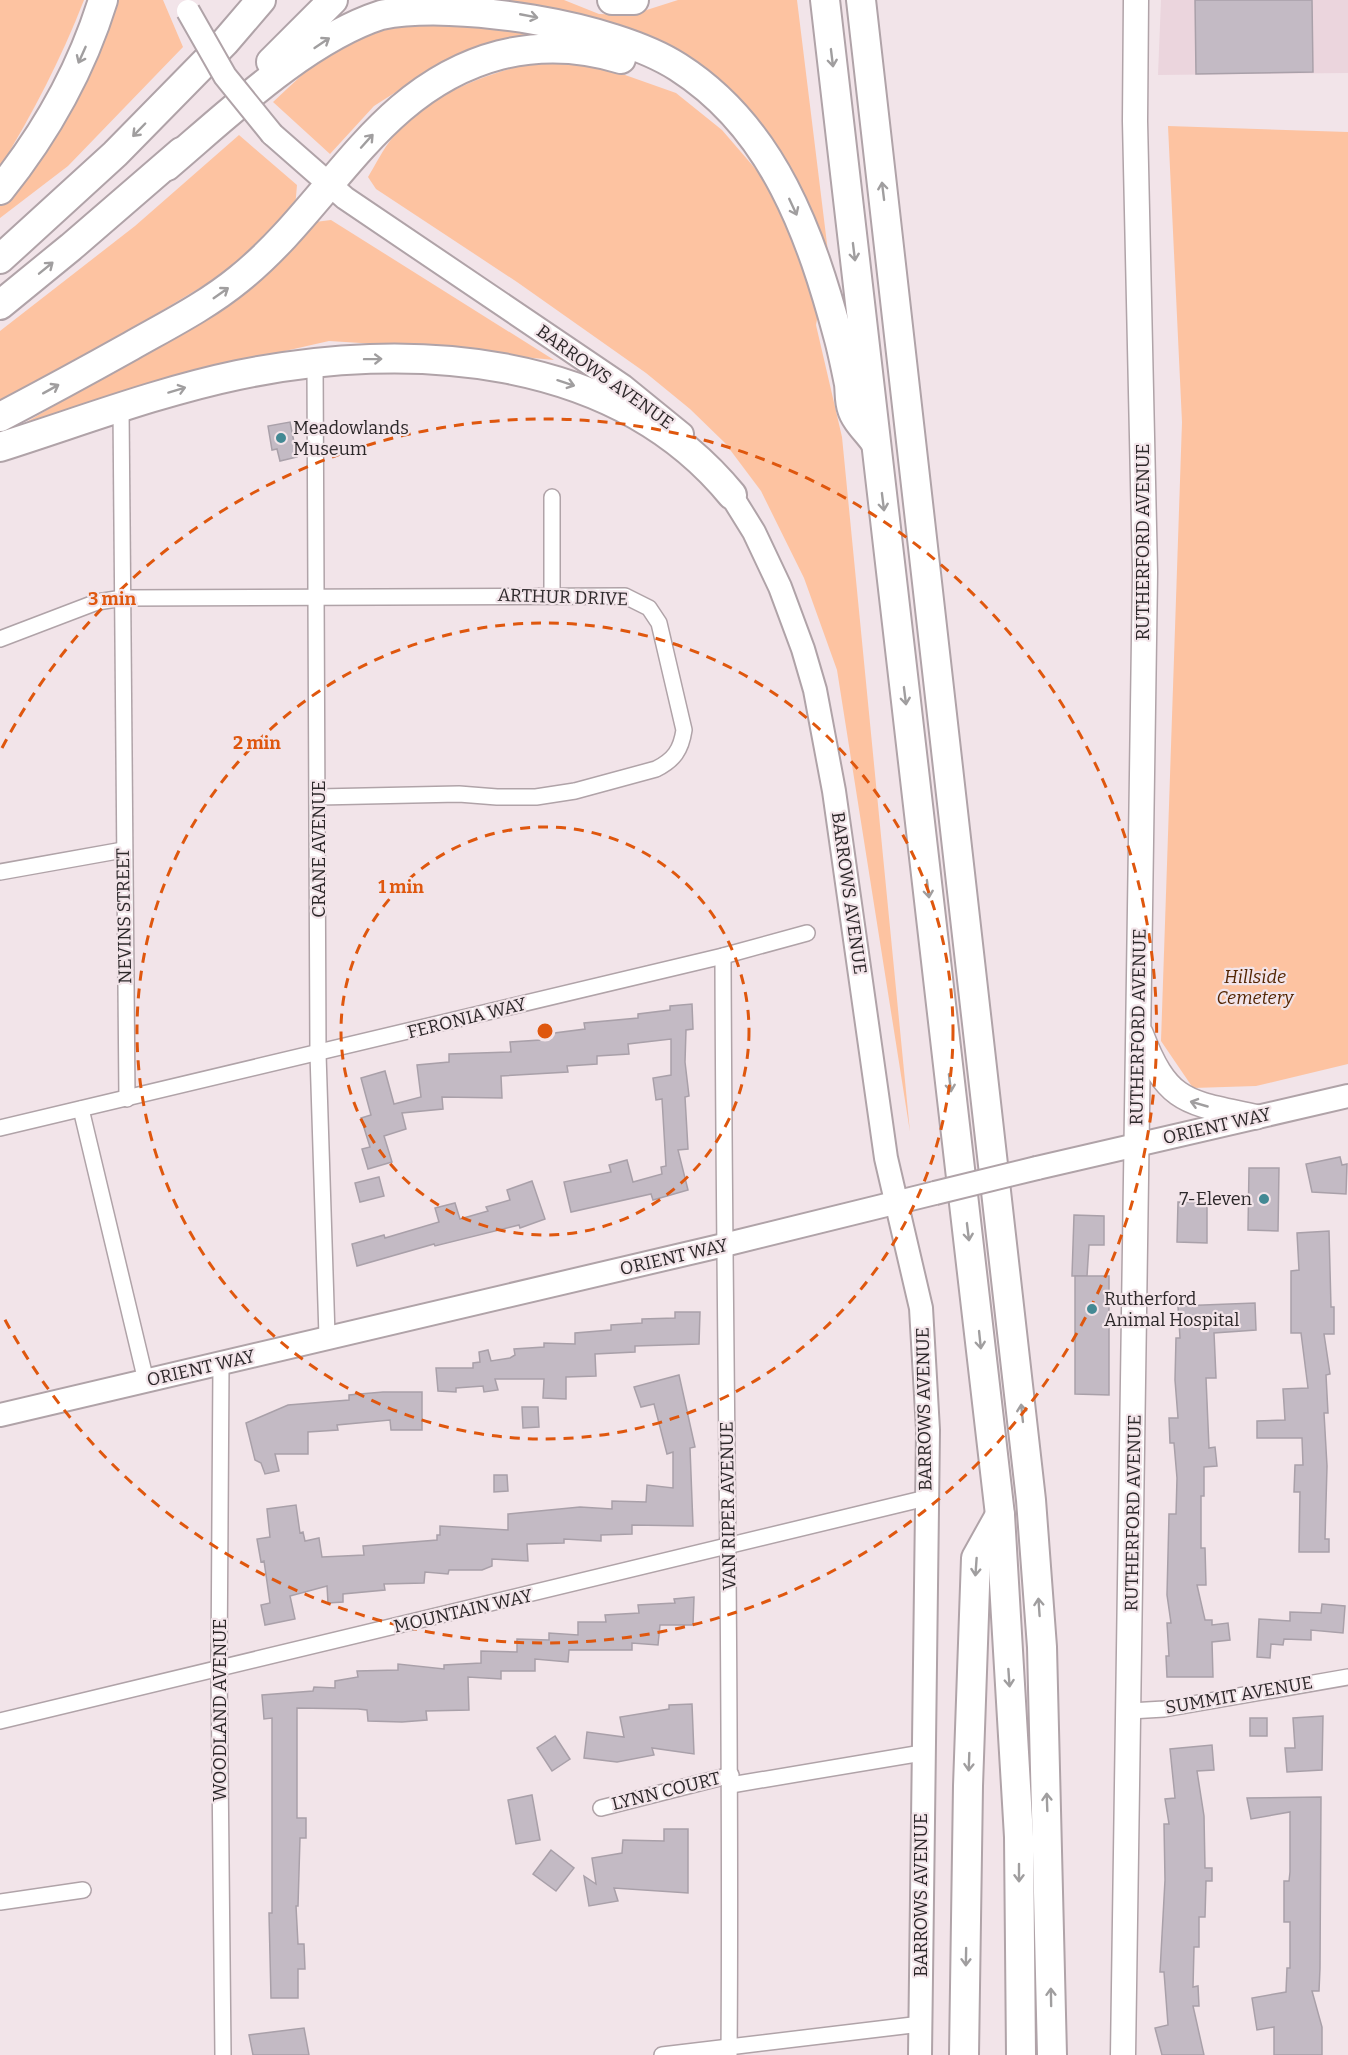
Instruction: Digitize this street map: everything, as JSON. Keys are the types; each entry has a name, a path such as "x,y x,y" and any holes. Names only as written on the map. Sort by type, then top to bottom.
{"highway":[{"path":"0,190 53,112 79,62 103,0"},
{"path":"179,88 246,0"},
{"path":"0,259 92,177 225,42 261,0"},
{"path":"167,166 333,0"},
{"path":"612,0 634,0"},
{"path":"825,0 1000,1515 1019,1837 1021,2055"},
{"path":"861,0 1031,1500 1042,1647 1052,2055"},
{"path":"0,305 275,78 332,37 380,15 412,7 446,5 504,12 560,23 633,45 663,58 723,102 747,129 776,173 802,227 823,283 843,353 852,410 876,444"},
{"path":"0,417 179,320 220,293 262,258 387,119 425,88 472,64 506,54 541,49 575,50 611,56 673,79 702,96 730,119 776,173"},
{"path":"0,447 209,381 315,362 381,359 455,362 516,370 558,380 607,400 667,435 703,463 732,495"},
{"path":"964,2055 968,1786 976,1558 1000,1515"}],"main road":[{"name":"RUTHERFORD AVENUE","path":"1123,2055 1130,1711 1144,504 1136,181 1136,0"},
{"path":"1138,1024 1154,1063 1178,1096 1196,1104 1256,1117"}],"street":[{"name":"BARROWS AVENUE","path":"186,5 229,82 272,134 328,185 637,396 693,446 732,495 763,549 789,607 820,711 834,791 886,1158 921,1308 926,1377 926,1498 920,2055"},
{"name":"CRANE AVENUE","path":"315,362 315,596 319,797 318,1054 327,1336"},
{"name":"NEVINS STREET","path":"121,408 123,850 127,1099"},
{"path":"552,497 552,595"},
{"name":"ARTHUR DRIVE","path":"0,639 97,602 123,598 626,596 644,604 657,619 684,730 680,748 668,763 656,769 575,791 536,796 497,797 459,794 319,797"},
{"path":"0,872 123,850"},
{"name":"FERONIA WAY","path":"127,1099 723,956 807,933"},
{"name":"VAN RIPER AVENUE","path":"723,956 724,1245 731,1780 729,2050"},
{"name":"ORIENT WAY","path":"0,1415 146,1380 221,1365 327,1336 724,1245 1037,1168 1348,1096"},
{"path":"0,1128 127,1099"},
{"path":"81,1109 146,1380"},
{"name":"WOODLAND AVENUE","path":"221,1365 219,1669 223,2055"},
{"name":"MOUNTAIN WAY","path":"0,1721 729,1548 926,1498"},
{"name":"SUMMIT AVENUE","path":"1130,1711 1164,1709 1348,1677"},
{"path":"731,1780 922,1754"},
{"name":"LYNN COURT","path":"601,1808 731,1780"},
{"path":"0,1902 83,1890"},
{"path":"662,2055 729,2050 921,2024"}],"shaded area":[{"path":"1161,0 1348,0 1348,73 1158,75"}],"green space":[{"path":"0,0 84,0 46,85 0,167"},
{"path":"117,0 163,0 183,47 68,166 0,218 0,206 32,165"},
{"path":"496,0 564,0 599,14 631,15 678,0 797,0 829,260 799,186 729,87 651,43 542,7"},
{"path":"431,16 569,37 502,40 432,69 374,106 330,154 273,102 334,45 380,24"},
{"path":"544,59 611,70 676,93 722,130 777,194 820,302 816,325 842,437 910,1132 837,670 804,578 761,491 725,443 690,409 646,373 517,282 376,189 368,177 393,137 425,107 481,78"},
{"name":"Hillside Cemetery","path":"1168,126 1348,132 1348,1064 1256,1086 1193,1088 1161,1041 1182,422"},
{"path":"239,135 297,185 295,208 228,271 66,368 0,404 0,331 135,226"},
{"path":"331,220 554,360 329,341 218,366 18,427 185,329 315,222"}],"building":[{"path":"1195,0 1312,0 1313,72 1196,74"},
{"name":"Meadowlands Museum","path":"290,422 297,457 280,461 277,449 272,450 268,426"},
{"path":"692,1004 693,1029 686,1030 685,1062 689,1096 685,1097 688,1149 678,1150 688,1190 653,1200 651,1194 571,1212 564,1182 611,1172 609,1165 627,1160 633,1182 662,1174 661,1167 666,1166 662,1099 656,1100 653,1078 671,1075 671,1039 628,1044 629,1054 597,1056 597,1064 567,1066 568,1072 501,1076 502,1098 442,1097 443,1109 402,1113 406,1129 384,1136 392,1162 368,1169 362,1149 370,1147 361,1118 371,1115 361,1078 385,1071 394,1104 421,1097 417,1065 449,1062 449,1054 511,1052 510,1042 540,1040 539,1035 585,1029 584,1023 638,1018 638,1014 670,1010 670,1006"},
{"path":"1340,1157 1342,1165 1347,1164 1346,1194 1312,1192 1306,1164"},
{"name":"7-Eleven","path":"1249,1168 1279,1168 1278,1231 1248,1230"},
{"path":"379,1177 384,1196 360,1202 355,1183"},
{"path":"532,1181 545,1219 520,1228 519,1225 435,1246 434,1244 357,1266 352,1244 384,1235 385,1238 439,1222 435,1208 455,1203 460,1219 488,1211 486,1207 510,1200 507,1190"},
{"path":"1178,1202 1207,1203 1207,1243 1177,1242"},
{"path":"1074,1215 1104,1216 1104,1245 1089,1245 1087,1276 1072,1276"},
{"path":"1329,1231 1334,1334 1324,1334 1330,1374 1326,1375 1328,1413 1324,1413 1327,1466 1325,1539 1329,1539 1329,1552 1299,1552 1300,1492 1294,1492 1295,1465 1303,1465 1302,1438 1257,1438 1257,1421 1285,1420 1283,1389 1308,1388 1301,1333 1291,1333 1291,1271 1299,1270 1297,1233"},
{"name":"Rutherford Animal Hospital","path":"1075,1276 1109,1276 1109,1395 1075,1394"},
{"path":"1255,1303 1256,1330 1214,1333 1216,1378 1206,1378 1209,1448 1215,1447 1217,1466 1204,1467 1204,1496 1201,1496 1201,1548 1205,1548 1206,1585 1197,1585 1205,1620 1212,1620 1212,1625 1228,1623 1230,1640 1212,1642 1213,1677 1167,1677 1166,1656 1169,1656 1167,1623 1171,1623 1167,1595 1169,1514 1176,1514 1177,1478 1174,1443 1170,1443 1169,1418 1178,1418 1175,1380 1176,1338 1180,1338 1178,1306"},
{"path":"675,1312 700,1312 699,1344 635,1346 635,1352 595,1354 596,1376 566,1377 566,1399 543,1398 544,1379 495,1379 498,1390 484,1392 483,1386 456,1388 456,1392 438,1391 436,1368 473,1368 473,1363 480,1362 479,1352 488,1350 491,1361 510,1358 515,1355 514,1349 544,1347 544,1343 575,1344 575,1333 611,1330 611,1325 642,1323 642,1319 675,1318"},
{"path":"679,1375 695,1447 690,1448 693,1526 632,1525 632,1534 601,1535 601,1541 564,1539 564,1543 527,1544 528,1561 492,1559 492,1566 482,1570 449,1570 448,1574 425,1572 424,1583 384,1584 385,1590 343,1594 343,1602 328,1603 327,1586 290,1596 295,1619 265,1625 261,1605 270,1603 264,1561 261,1562 257,1539 270,1537 267,1509 296,1505 300,1533 303,1532 305,1541 319,1538 322,1557 364,1555 363,1546 437,1540 437,1535 440,1535 440,1526 508,1530 508,1514 580,1507 612,1509 612,1501 646,1502 647,1485 673,1488 673,1452 667,1454 654,1404 641,1407 634,1387"},
{"path":"422,1392 422,1430 391,1430 390,1420 337,1425 338,1430 308,1432 308,1454 275,1454 279,1471 265,1474 261,1463 255,1460 246,1423 288,1405 349,1400 349,1395"},
{"path":"522,1407 538,1407 539,1427 523,1428"},
{"path":"494,1475 507,1475 508,1491 494,1492"},
{"path":"694,1597 693,1625 660,1625 658,1645 632,1643 632,1650 569,1650 568,1662 535,1659 535,1671 501,1671 501,1679 468,1677 469,1710 426,1711 427,1720 402,1722 368,1721 367,1710 297,1708 297,1818 306,1818 306,1838 300,1838 298,1906 296,1906 298,1944 304,1944 305,1969 298,1969 298,1998 271,1998 269,1913 272,1913 272,1718 264,1719 262,1695 313,1691 314,1687 335,1688 335,1681 358,1677 357,1671 398,1670 398,1664 444,1669 444,1665 481,1663 481,1651 517,1652 517,1639 549,1640 549,1633 578,1635 578,1622 606,1622 605,1615 639,1613 638,1605 675,1603 674,1599"},
{"path":"1322,1604 1345,1606 1343,1633 1311,1630 1311,1640 1284,1639 1283,1645 1271,1644 1270,1658 1257,1657 1259,1619 1290,1621 1290,1612 1321,1613"},
{"path":"692,1704 694,1754 652,1748 654,1755 617,1762 584,1758 587,1732 624,1737 620,1717 669,1709 669,1705"},
{"path":"1323,1716 1322,1770 1287,1772 1285,1748 1295,1748 1293,1718"},
{"path":"1250,1718 1267,1718 1267,1736 1250,1736"},
{"path":"555,1736 570,1759 552,1771 537,1748"},
{"path":"1212,1745 1214,1770 1197,1771 1204,1816 1205,1868 1212,1868 1212,1881 1206,1881 1205,1917 1199,1917 1199,1947 1194,1947 1193,1987 1198,1986 1199,2006 1193,2006 1204,2055 1162,2055 1155,2028 1168,2025 1164,1972 1160,1972 1165,1880 1164,1824 1169,1824 1165,1799 1175,1798 1170,1749"},
{"path":"532,1795 540,1840 516,1844 508,1800"},
{"path":"1321,1797 1319,1991 1312,1991 1322,2027 1322,2055 1274,2055 1274,2027 1257,2030 1252,1998 1286,1992 1287,1968 1290,1968 1290,1922 1284,1922 1284,1881 1289,1881 1290,1872 1290,1812 1251,1819 1247,1798"},
{"path":"664,1829 688,1829 688,1893 614,1888 618,1901 589,1906 584,1876 596,1884 592,1858 622,1853 623,1840 664,1841"},
{"path":"551,1850 574,1868 556,1891 533,1874"},
{"path":"304,2028 309,2055 253,2055 249,2035"}],"place":[{"name":"Meadowlands Museum","path":"281,438"},
{"name":"7-Eleven","path":"1264,1199"},
{"name":"Rutherford Animal Hospital","path":"1092,1309"}]}
